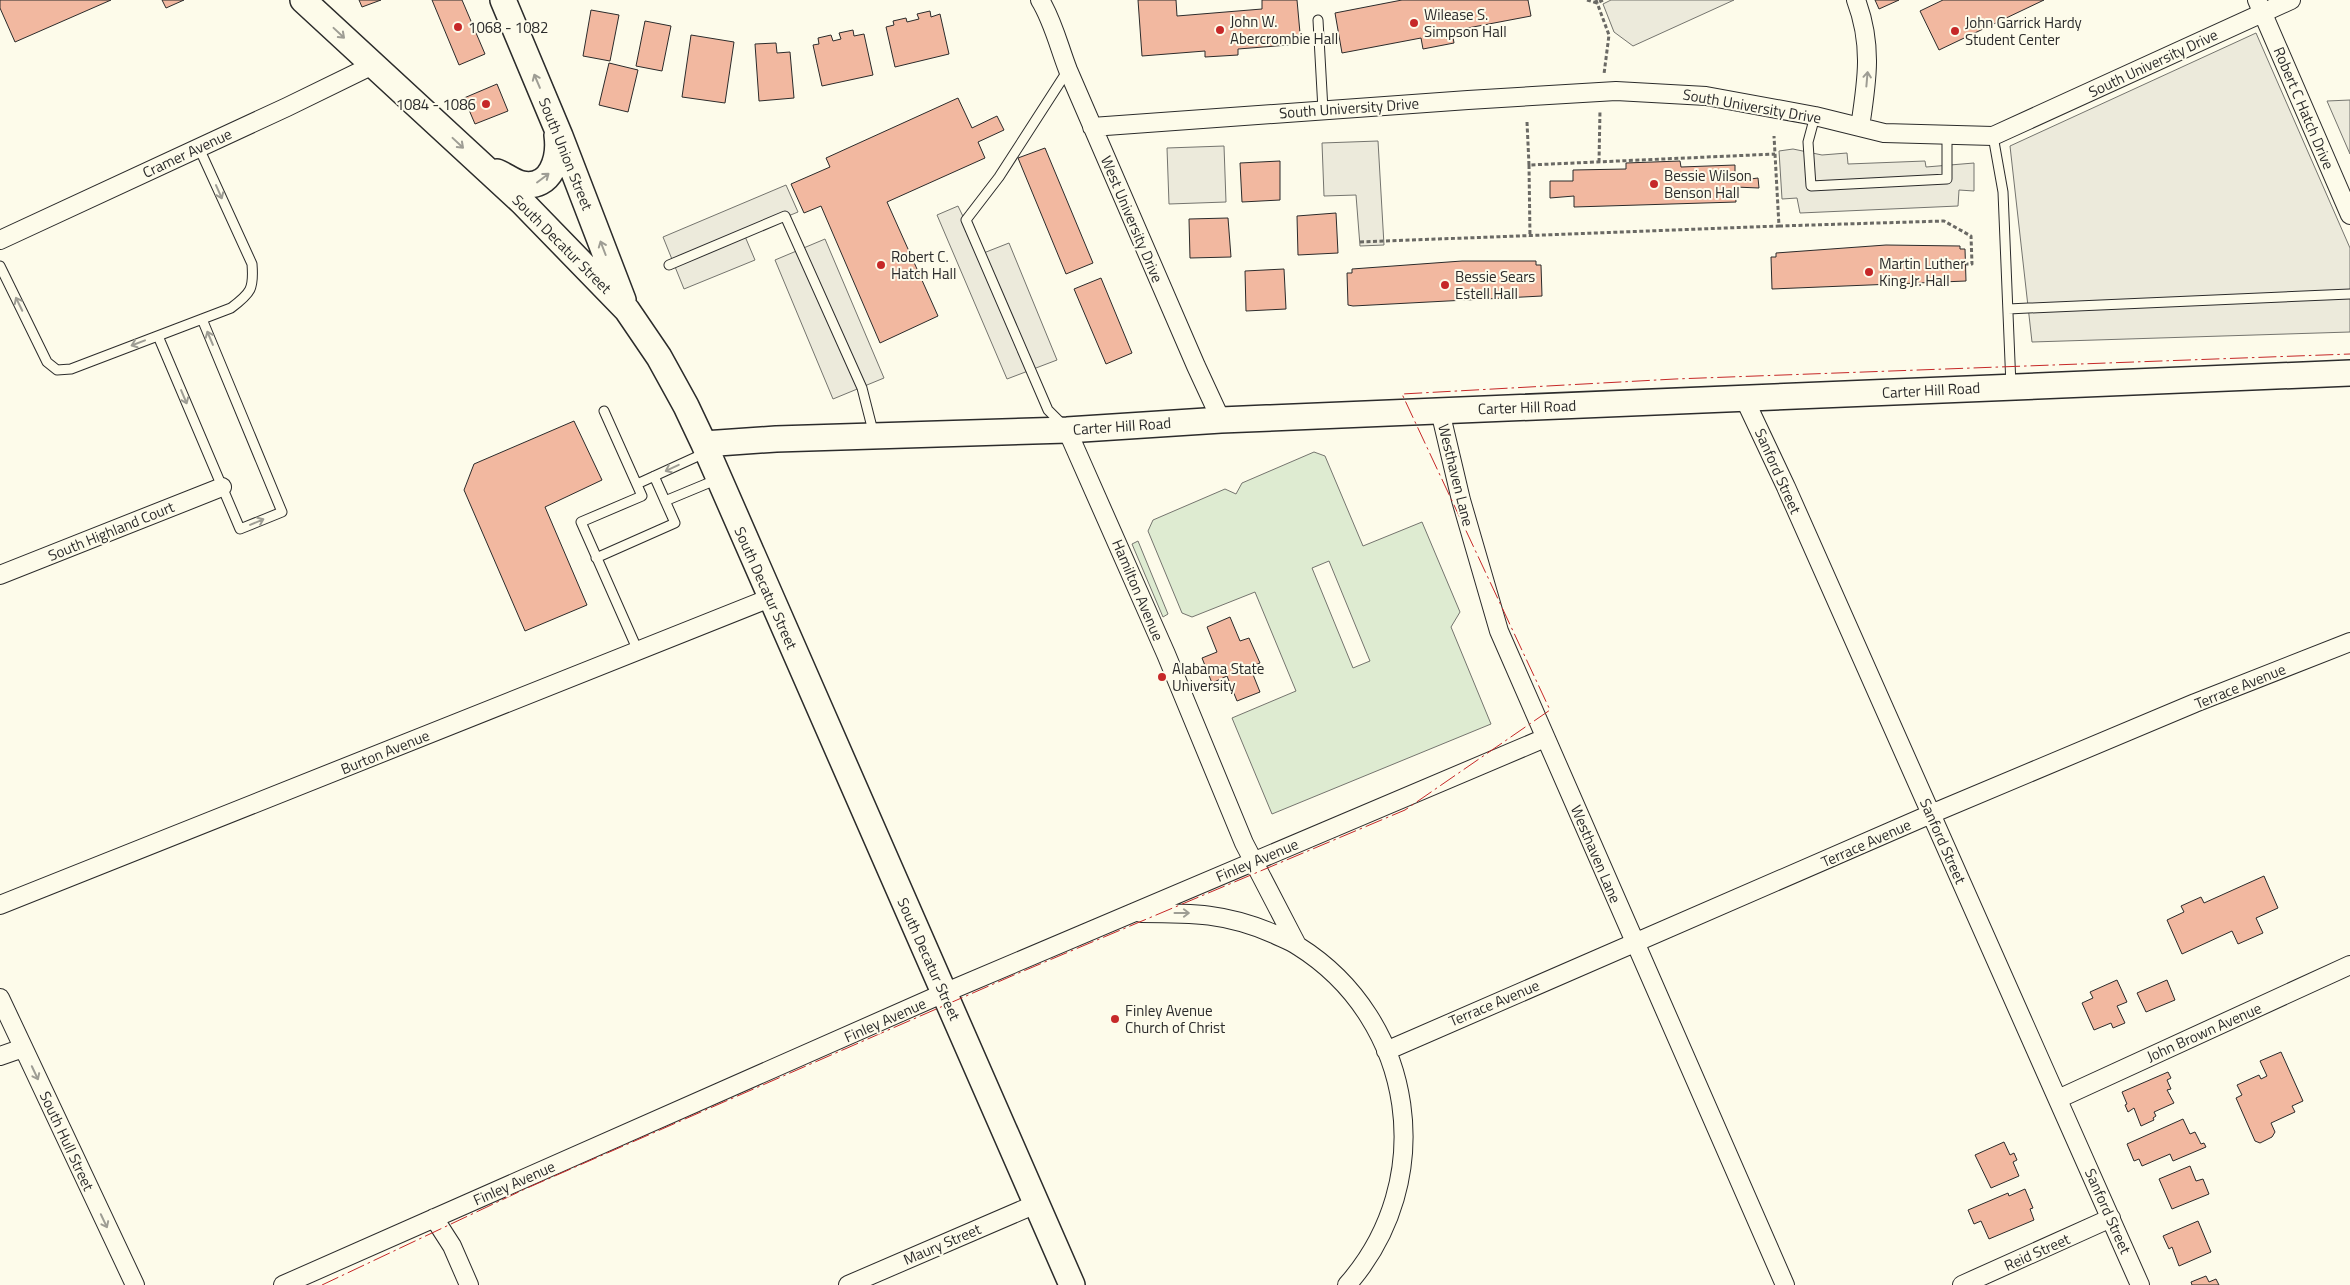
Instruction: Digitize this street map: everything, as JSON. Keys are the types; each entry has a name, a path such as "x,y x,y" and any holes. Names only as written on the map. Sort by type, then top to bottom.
{"main road":[{"name":"South Decatur Street","path":"303,0 522,202 627,310 659,357 686,406 705,448 1072,1285"},
{"name":"South Union Street","path":"503,0 556,128 627,310"},
{"path":"483,167 524,184 531,185 544,179 554,168 557,160 559,149 556,128"},
{"name":"Carter Hill Road","path":"705,448 776,439 1067,430 1221,420 2350,373"}],"street":[{"name":"West University Drive","path":"1040,0 1051,8 1056,39 1068,70 1221,420"},
{"path":"1856,0 1866,36 1868,77 1860,127"},
{"name":"South University Drive","path":"1092,127 1616,91 1706,96 1899,134 1993,136 2260,6 2291,0"},
{"name":"Robert C Hatch Drive","path":"2260,6 2350,215"},
{"name":"Cramer Avenue","path":"0,240 373,65"},
{"name":"Sanford Street","path":"1744,398 2140,1285"},
{"name":"Westhaven Lane","path":"1440,411 1461,500 1499,631 1634,944 1785,1285"},
{"name":"Hamilton Avenue","path":"1067,430 1162,646 1244,842 1297,945"},
{"name":"South Highland Court","path":"0,575 222,487"},
{"name":"Burton Avenue","path":"0,905 770,598"},
{"name":"Terrace Avenue","path":"1386,1051 1931,814 2195,703 2350,642"},
{"name":"Finley Avenue","path":"283,1285 944,993 1545,738"},
{"path":"1133,913 1199,913 1237,919 1297,945 1324,964 1354,994 1373,1022 1395,1073 1403,1107 1404,1156 1398,1187 1386,1225 1364,1266 1347,1285"},
{"name":"John Brown Avenue","path":"2058,1099 2350,965"},
{"name":"South Hull Street","path":"0,998 135,1285"},
{"path":"0,1056 23,1048"},
{"name":"Maury Street","path":"848,1285 1036,1204"},
{"path":"434,1218 452,1246 469,1285"},
{"name":"Reid Street","path":"1962,1285 2111,1218"}],"lane":[{"path":"1318,20 1323,110"},
{"path":"1067,430 1048,410 966,220 999,177 1068,70"},
{"path":"1815,116 1808,142 1811,186 1947,179 1947,134"},
{"path":"1993,136 2003,192 2011,386"},
{"path":"0,266 47,362 57,370 71,369 231,308 248,294 254,282 252,264 199,148"},
{"path":"669,265 785,216 862,388 875,437"},
{"path":"2008,309 2350,294"},
{"path":"158,336 240,529 282,512 202,319"},
{"path":"604,411 642,496 581,522 638,651"},
{"path":"637,484 705,448"},
{"path":"596,558 675,523 654,476"},
{"path":"665,501 718,479"}],"path":[{"path":"1588,0 1597,2 1603,0"},
{"path":"1527,122 1530,237"},
{"path":"1774,136 1779,226"},
{"path":"1529,165 1774,154"},
{"path":"1360,242 1944,221 1971,236 1972,264 1966,264"}],"green space":[{"path":"1314,452 1325,456 1363,546 1422,522 1460,612 1451,627 1491,724 1272,814 1232,718 1296,691 1255,592 1192,617 1182,613 1148,531 1153,520 1225,489 1236,494 1242,483","holes":["1329,561 1370,661 1353,668 1312,568"]},
{"path":"1138,541 1168,614 1163,617 1132,544"}],"shaded area":[{"path":"1611,0 1734,0 1633,46 1614,32 1603,4"},
{"path":"2256,33 2350,248 2350,332 2032,342 2010,146"},
{"path":"2350,100 2350,154 2327,101"},
{"path":"1378,141 1384,245 1360,246 1356,195 1324,196 1322,143"},
{"path":"1224,146 1226,202 1169,204 1167,148"},
{"path":"1793,149 1822,155 1847,153 1848,164 1925,161 1926,167 1974,163 1974,191 1959,190 1958,206 1800,213 1797,198 1782,199 1779,151"},
{"path":"786,185 798,212 744,234 755,260 684,289 663,237"},
{"path":"958,206 981,254 1009,243 1057,360 1007,379 937,215"},
{"path":"825,239 884,378 833,399 775,260"}],"building":[{"path":"0,0 111,0 15,42 0,8"},
{"path":"162,0 184,0 166,8"},
{"path":"359,0 381,0 362,7"},
{"name":"1068 - 1082","path":"432,0 462,0 485,54 459,65"},
{"name":"John W. Abercrombie Hall","path":"1138,0 1176,0 1177,16 1262,9 1262,0 1297,0 1301,44 1238,49 1238,55 1205,57 1205,51 1142,56"},
{"name":"Wilease S. Simpson Hall","path":"1402,0 1528,0 1531,16 1452,31 1454,43 1423,49 1421,38 1342,53 1335,13"},
{"path":"1875,0 1899,0 1879,9"},
{"name":"John Garrick Hardy Student Center","path":"1943,0 2044,0 1939,50 1920,11"},
{"path":"591,10 619,15 610,61 583,56"},
{"path":"930,11 931,17 940,14 949,54 895,67 886,27 894,25 893,21 906,18 907,22 919,19 917,14"},
{"path":"645,21 671,26 662,71 636,66"},
{"path":"853,30 854,36 864,34 873,75 822,86 813,45 819,44 818,38 831,35 833,41 841,39 839,33"},
{"path":"691,35 734,42 725,103 682,97"},
{"path":"776,43 777,53 790,52 794,98 759,101 755,44"},
{"path":"609,63 638,70 628,112 599,105"},
{"name":"1084 - 1086","path":"497,84 508,111 475,124 464,98"},
{"name":"Robert C. Hatch Hall","path":"958,98 972,128 997,116 1004,130 978,142 985,158 887,202 938,316 880,343 821,206 804,213 791,184 830,167 826,158"},
{"path":"1045,148 1093,263 1066,274 1018,158"},
{"path":"1280,161 1280,200 1242,202 1240,163"},
{"name":"Bessie Wilson Benson Hall","path":"1680,161 1681,167 1735,165 1735,181 1758,178 1759,188 1735,187 1736,202 1574,207 1574,196 1550,198 1550,181 1573,181 1573,170 1626,169 1626,163"},
{"path":"1336,213 1338,253 1298,255 1297,216"},
{"path":"1228,218 1231,257 1190,258 1189,219"},
{"name":"Martin Luther King Jr. Hall","path":"1886,245 1960,246 1960,249 1965,249 1966,281 1772,289 1771,257 1776,257 1776,253"},
{"name":"Bessie Sears Estell Hall","path":"1462,261 1536,261 1536,265 1541,265 1542,296 1348,305 1347,273 1352,273 1352,269"},
{"path":"1284,269 1286,309 1246,311 1245,271"},
{"path":"1101,278 1132,353 1106,364 1074,289"},
{"path":"574,421 602,480 545,507 587,605 525,631 464,490 474,464"},
{"path":"1230,617 1240,641 1249,638 1260,663 1250,667 1260,692 1237,701 1227,676 1212,683 1202,658 1217,652 1207,627"},
{"path":"2264,876 2278,908 2256,918 2263,933 2238,944 2232,931 2182,954 2167,920 2184,912 2181,906 2201,897 2204,903"},
{"path":"2117,980 2127,1002 2117,1006 2125,1023 2113,1028 2111,1023 2094,1030 2082,1003 2093,998 2090,992"},
{"path":"2167,980 2175,1000 2146,1012 2137,993"},
{"path":"2281,1052 2303,1101 2292,1106 2295,1112 2271,1123 2275,1132 2272,1137 2260,1143 2255,1141 2236,1098 2242,1095 2237,1085 2259,1075 2261,1079 2267,1076 2260,1061"},
{"path":"2168,1072 2171,1078 2167,1080 2171,1089 2167,1090 2174,1103 2154,1112 2156,1116 2153,1118 2154,1120 2141,1126 2134,1108 2128,1112 2122,1092"},
{"path":"2183,1119 2190,1134 2195,1132 2201,1144 2204,1143 2206,1147 2173,1161 2170,1154 2142,1166 2139,1159 2134,1161 2127,1144"},
{"path":"2004,1142 2010,1155 2014,1153 2017,1160 2013,1162 2019,1176 1991,1188 1975,1155"},
{"path":"2190,1166 2196,1181 2203,1179 2209,1194 2172,1209 2159,1179"},
{"path":"2025,1189 2033,1208 2030,1209 2034,1220 1989,1239 1981,1221 1974,1224 1968,1210 2008,1193 2009,1196"},
{"path":"2198,1221 2211,1252 2179,1266 2172,1247 2169,1249 2163,1236"},
{"path":"2206,1276 2209,1282 2216,1279 2219,1285 2192,1285 2191,1282"}],"power":[{"path":"322,1285 525,1189 1014,975 1405,810 1550,710 1402,394 1675,379 2350,354"}],"place":[{"name":"Wilease S. Simpson Hall","path":"1414,23"},
{"name":"1068 - 1082","path":"458,27"},
{"name":"John W. Abercrombie Hall","path":"1220,30"},
{"name":"John Garrick Hardy Student Center","path":"1955,31"},
{"name":"1084 - 1086","path":"486,104"},
{"name":"Bessie Wilson Benson Hall","path":"1654,184"},
{"name":"Robert C. Hatch Hall","path":"881,265"},
{"name":"Martin Luther King Jr. Hall","path":"1869,272"},
{"name":"Bessie Sears Estell Hall","path":"1445,285"},
{"name":"Alabama State University","path":"1162,677"},
{"name":"Finley Avenue Church of Christ","path":"1115,1019"}]}
